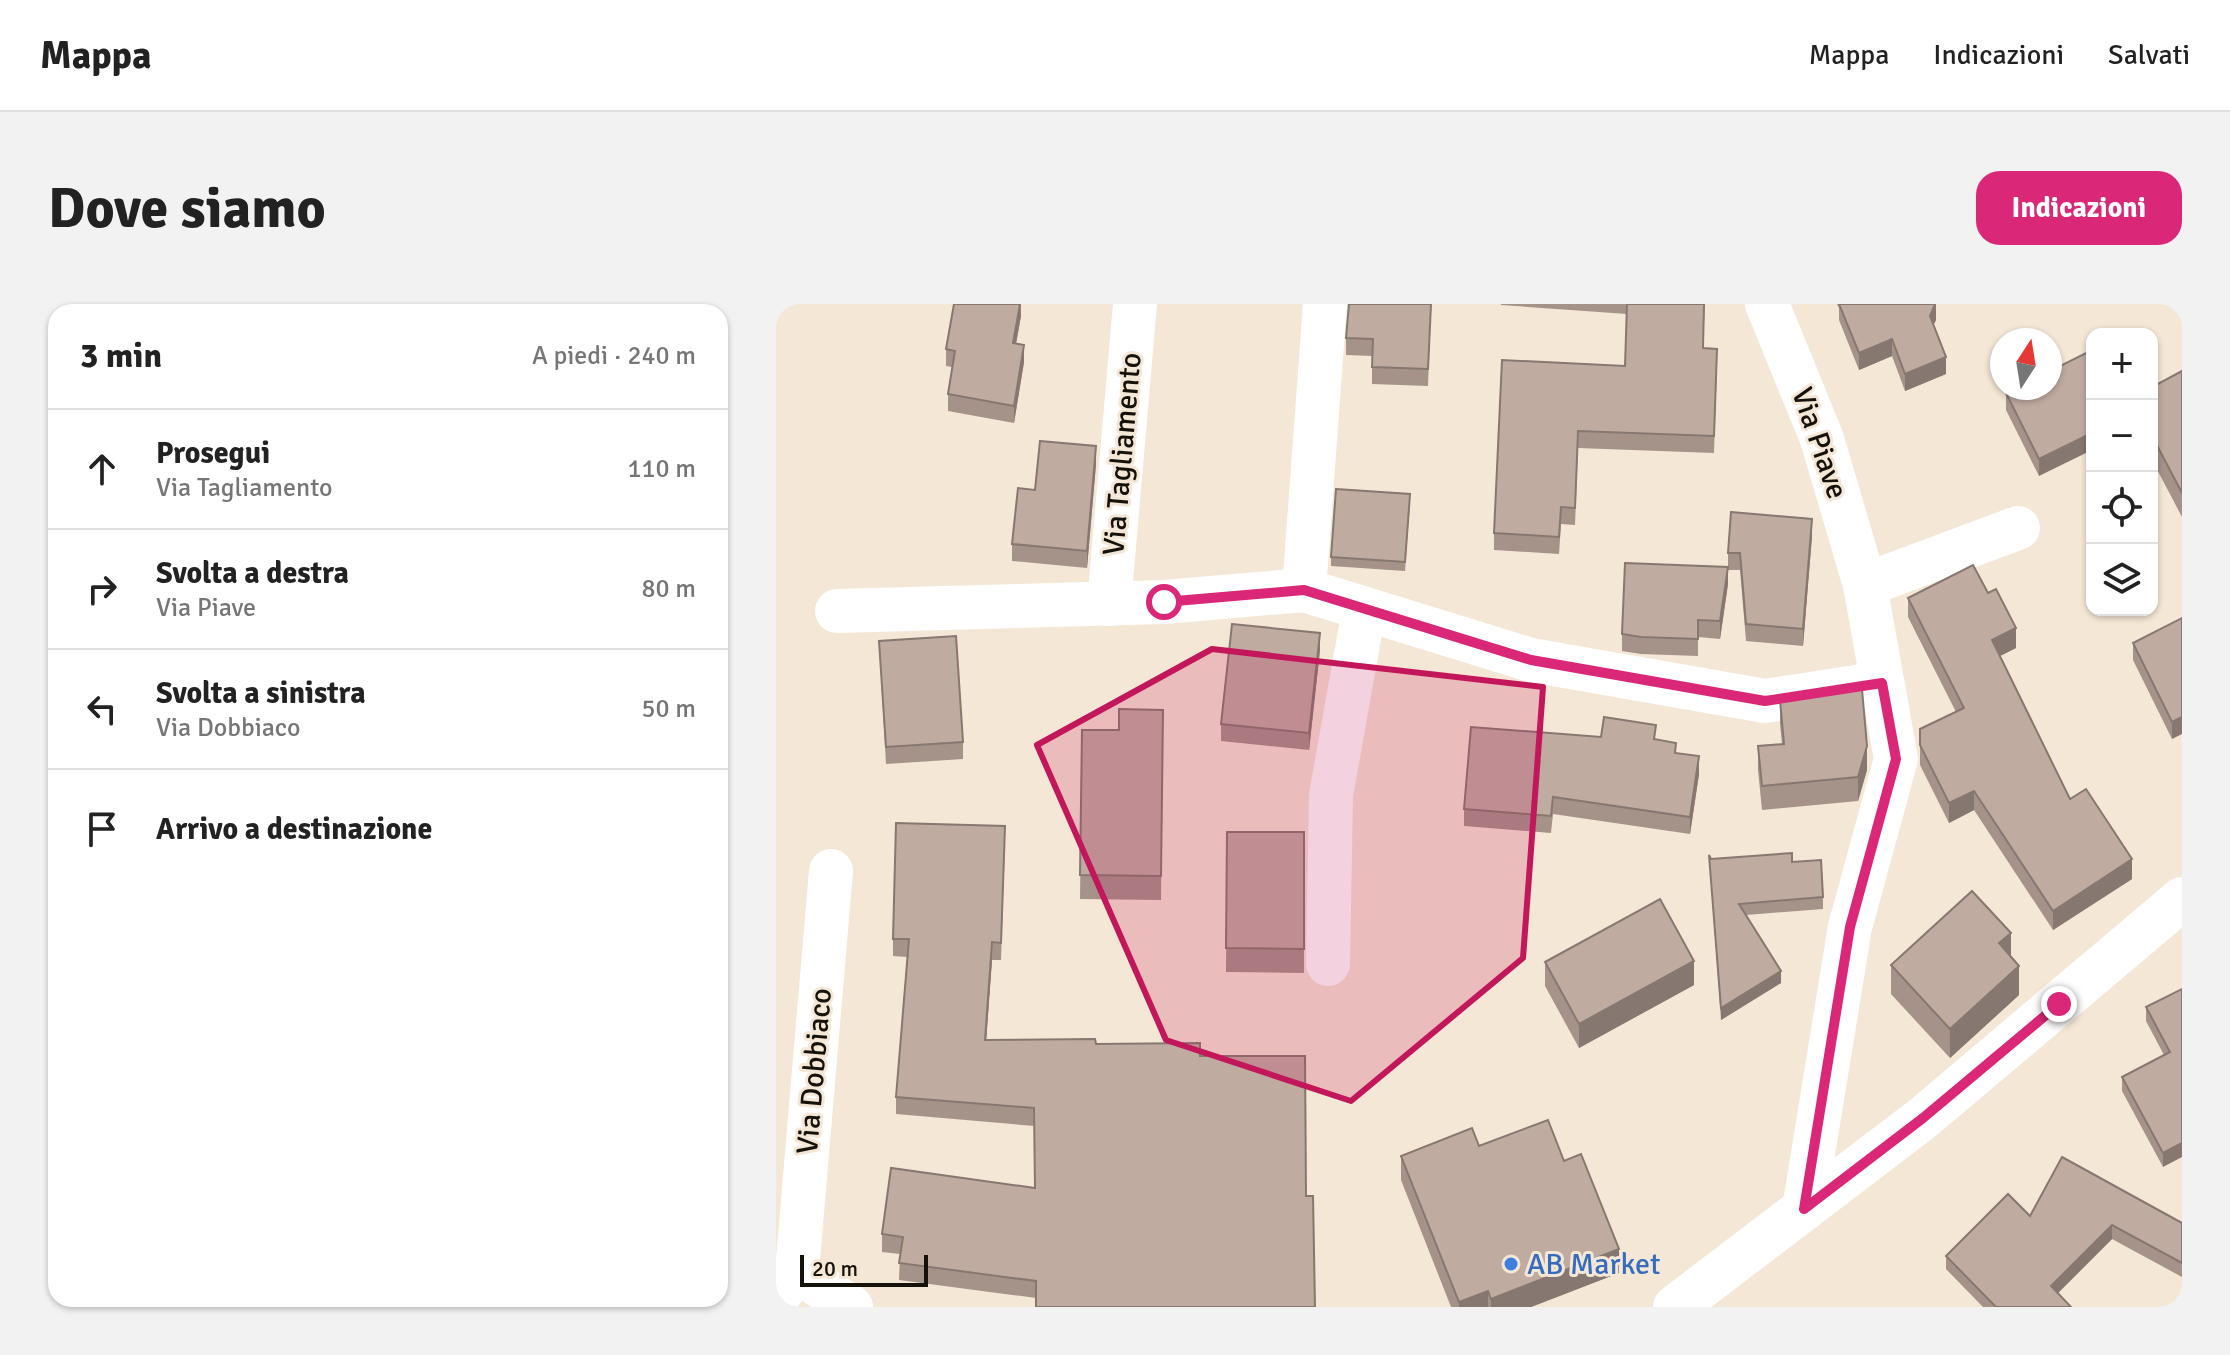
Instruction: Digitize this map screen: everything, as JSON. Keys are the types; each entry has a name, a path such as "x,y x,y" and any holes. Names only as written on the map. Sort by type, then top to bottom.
{"street":[{"name":"Via Tagliamento","path":"1109,604 1135,304"},
{"path":"1304,590 1325,304"},
{"name":"Via Piave","path":"1767,304 1822,439 1865,585 1896,759 1850,927 1804,1209"},
{"path":"1865,585 2018,528"},
{"path":"837,611 1164,602 1304,590 1531,660 1765,701 1882,683"},
{"path":"1328,964 1331,795 1364,610"},
{"name":"Via Dobbiaco","path":"831,871 786,1285 851,1307"},
{"path":"1687,1303 1923,1118 2182,899"}],"highlighted area":[{"path":"1212,649 1543,687 1523,958 1351,1101 1166,1040 1037,745"}],"building":[{"path":"954,304 1020,304 1013,343 1024,345 1014,406 948,394 955,351 946,349"},
{"path":"1349,304 1431,304 1428,369 1372,367 1373,339 1346,338"},
{"path":"1627,304 1704,304 1703,348 1717,349 1714,436 1578,431 1575,508 1561,507 1559,537 1494,533 1502,360 1625,366"},
{"path":"1839,304 1935,304 1930,316 1946,357 1905,374 1892,339 1859,353"},
{"path":"2086,353 2086,436 2039,459 2010,400 2062,400 2062,365"},
{"path":"2182,371 2182,493 2158,447 2158,384"},
{"path":"1040,441 1096,446 1087,551 1012,544 1018,488 1035,490"},
{"path":"1336,489 1410,494 1405,562 1331,557"},
{"path":"1731,512 1812,519 1803,629 1746,624 1740,553 1728,553"},
{"path":"1625,563 1728,567 1720,621 1698,620 1698,639 1622,634"},
{"path":"1973,565 1988,593 1996,589 2016,628 1992,640 2070,799 2086,789 2132,859 2053,911 1974,791 1949,803 1920,745 1920,729 1964,708 1908,598"},
{"path":"2182,618 2182,717 2172,722 2133,643"},
{"path":"1232,624 1320,633 1309,733 1221,724"},
{"path":"956,636 963,742 886,747 879,641"},
{"path":"1862,689 1867,746 1858,777 1762,786 1758,746 1784,744 1780,700"},
{"path":"1119,709 1163,710 1161,876 1080,875 1082,730 1119,730"},
{"path":"1604,717 1656,725 1654,739 1676,743 1675,753 1699,756 1690,817 1553,797 1551,816 1464,809 1471,727 1601,737"},
{"path":"896,823 1005,826 1001,943 992,942 985,1040 1095,1039 1096,1044 1200,1043 1200,1056 1305,1056 1306,1196 1313,1196 1315,1307 1036,1307 1036,1281 899,1263 903,1237 882,1234 891,1168 1035,1188 1034,1108 896,1097 909,939 893,939"},
{"path":"1227,832 1304,832 1304,949 1226,948"},
{"path":"1792,853 1792,862 1821,860 1823,897 1739,904 1781,971 1721,1008 1709,855 1711,859"},
{"path":"1972,891 2011,933 1999,943 2019,966 1950,1029 1891,965"},
{"path":"1660,899 1694,961 1579,1024 1545,962"},
{"path":"2182,989 2182,1143 2163,1153 2122,1077 2170,1052 2146,1007"},
{"path":"1548,1120 1564,1161 1581,1154 1619,1249 1491,1299 1488,1291 1459,1302 1401,1156 1472,1128 1479,1146"},
{"path":"2062,1157 2182,1223 2182,1263 2112,1225 2051,1286 2071,1307 1996,1307 1946,1256 2008,1194 2030,1216"}],"place":[{"name":"AB Market","path":"1511,1264"}],"route":[{"path":"1164,602 1304,590 1531,660 1765,701 1882,683 1896,759 1850,927 1804,1209 1923,1118 2059,1004"}]}
